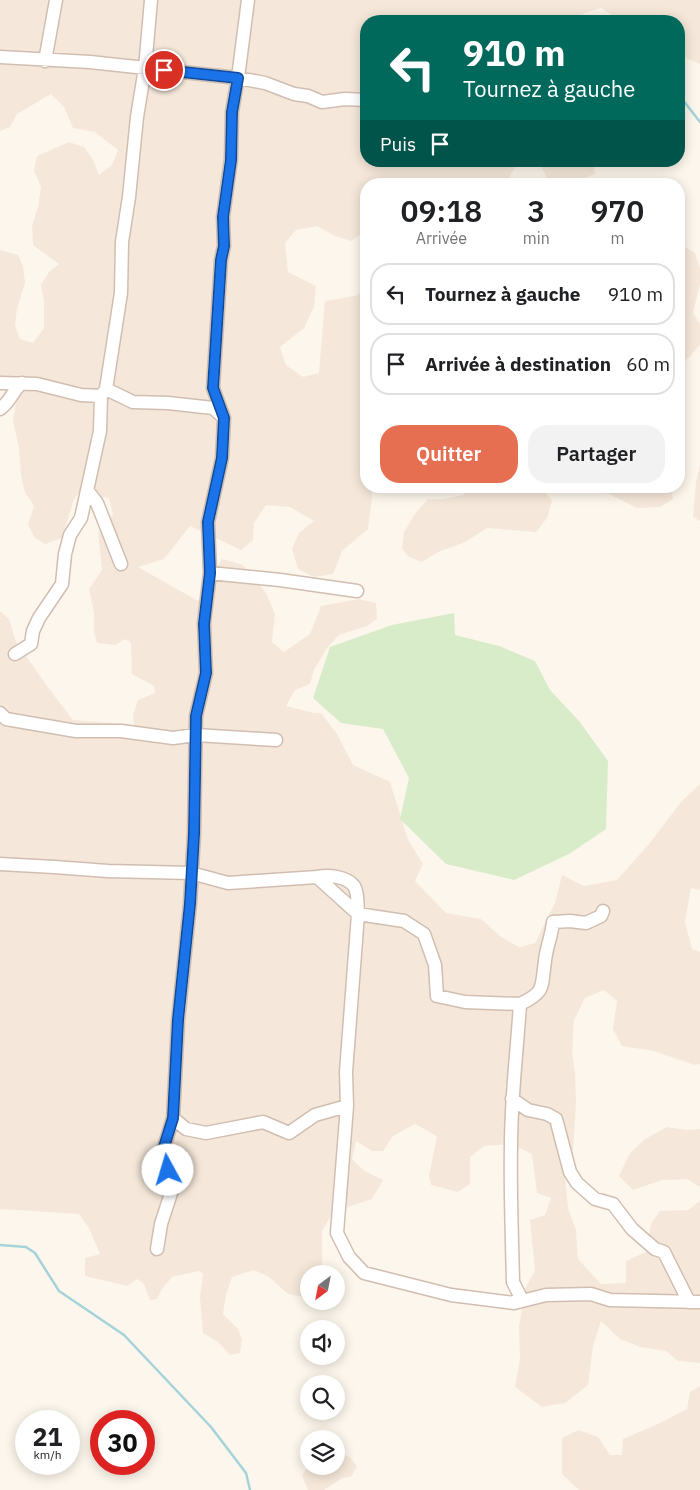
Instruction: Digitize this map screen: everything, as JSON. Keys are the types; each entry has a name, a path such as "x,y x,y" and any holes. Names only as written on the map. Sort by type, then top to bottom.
{"street":[{"path":"45,61 56,0"},
{"path":"15,654 31,644 33,631 39,618 62,584 65,554 70,535 81,518 100,430 104,392 121,293 122,242 129,197 137,117 145,68 151,0"},
{"path":"157,1249 161,1224 173,1187 164,1147 173,1118 178,1020 192,873 196,716 206,673 204,624 210,573 208,522 222,458 224,418 213,388 221,260 224,246 223,217 231,160 232,112 248,0"},
{"path":"0,57 90,62 238,78 265,83 322,102 345,99 360,100"},
{"path":"0,383 37,384 81,395 104,392 133,402 168,403 213,408 224,418"},
{"path":"0,409 10,400 17,387 22,383"},
{"path":"87,490 97,503 121,564"},
{"path":"210,573 280,580 356,591"},
{"path":"0,713 6,719 76,731 121,731 173,738 196,735 276,740"},
{"path":"0,864 108,872 192,873 228,883 328,875 344,879 354,886 357,895 358,914 346,1072 347,1106 337,1233 349,1257 364,1273 451,1295 514,1303 546,1295 591,1294 610,1300 694,1302"},
{"path":"317,876 358,914 404,921 424,934 435,965 437,996 465,1002 520,1004 534,997 541,988 545,968 544,961 553,922 570,921 586,923 601,916 603,911"},
{"path":"514,1303 520,1296 513,1282 511,1144 512,1099 520,1004"},
{"path":"512,1099 528,1110 547,1114 556,1119 570,1172 577,1183 596,1199 613,1204 632,1230 655,1249 664,1252 694,1302"},
{"path":"173,1118 186,1129 206,1133 263,1122 290,1133 315,1115 347,1106"}],"shaded area":[{"path":"0,0 700,0 700,64 685,56 685,15 612,15 601,8 582,15 360,15 360,167 515,167 509,178 360,178 360,235 351,241 335,236 317,226 296,230 285,243 288,272 316,286 314,307 304,328 280,347 286,365 303,377 319,373 325,301 355,296 360,293 360,493 372,493 372,497 368,529 342,551 333,574 314,577 298,569 292,549 299,533 314,521 290,507 266,505 254,523 253,540 241,550 190,526 164,559 138,567 198,601 222,559 243,565 266,593 275,614 272,642 284,652 310,634 321,606 359,599 376,603 377,619 367,626 339,635 327,648 314,670 310,684 295,690 286,706 321,713 337,734 353,765 390,782 408,840 423,864 415,881 446,913 481,919 501,937 519,947 535,943 555,903 562,875 584,886 617,880 649,844 681,802 700,784 700,890 691,888 685,922 692,949 700,952 700,1064 695,1065 654,1051 622,1046 613,1029 617,1001 604,990 585,998 574,1020 572,1052 576,1103 573,1150 565,1177 568,1208 576,1230 578,1259 601,1284 626,1283 626,1261 646,1252 651,1224 660,1211 688,1210 700,1201 700,1363 678,1361 666,1351 640,1347 620,1339 601,1321 593,1346 588,1385 565,1403 542,1407 515,1387 520,1359 519,1326 526,1287 535,1271 530,1220 545,1215 551,1198 537,1193 532,1154 511,1144 484,1146 470,1157 470,1184 458,1192 431,1185 429,1176 437,1136 415,1124 393,1136 383,1151 372,1151 356,1141 352,1159 363,1170 383,1180 372,1199 333,1212 322,1231 322,1265 300,1265 300,1296 288,1294 269,1277 254,1270 232,1277 226,1295 223,1314 238,1329 242,1339 240,1353 230,1355 218,1342 203,1333 200,1297 203,1274 199,1271 172,1277 162,1289 157,1299 150,1300 144,1284 137,1279 127,1286 85,1276 85,1258 100,1254 89,1228 79,1214 0,1209 0,611 9,619 16,642 73,720 134,725 133,716 138,700 155,693 154,686 132,674 131,643 125,639 115,645 97,643 94,632 94,612 89,589 102,570 98,532 113,515 109,498 78,494 74,499 62,538 45,544 34,537 28,524 34,506 25,492 21,476 19,448 13,421 17,397 26,389 0,383 0,250 18,255 23,266 25,283 17,309 15,325 20,339 33,343 44,328 44,302 41,285 49,272 59,264 33,245 32,226 38,207 41,187 34,171 37,156 69,142 84,147 93,160 99,175 112,165 118,150 95,132 73,128 64,107 51,94 17,114 10,127 0,131"},
{"path":"542,167 594,167 595,174 584,178 547,178"},
{"path":"685,247 695,253 700,268 700,284 693,313 700,324 700,345 685,360"},
{"path":"700,465 700,521 693,517 696,482"},
{"path":"465,493 546,493 552,501 547,518 536,532 487,528 465,542 438,552 422,562 409,557 402,549 404,532 415,514 428,499 444,499"},
{"path":"607,493 672,493 673,499 660,507 637,508"},
{"path":"667,1127 687,1130 700,1129 700,1187 687,1179 662,1180 633,1190 619,1176 630,1153 645,1139"},
{"path":"700,1386 700,1490 579,1490 562,1474 562,1438 578,1430 598,1437 610,1455 622,1455 623,1439 687,1409 690,1392"},
{"path":"345,1455 350,1457 357,1466 351,1477 342,1478 324,1490 308,1490 302,1476 345,1475"}],"green space":[{"path":"454,613 455,635 499,646 535,661 550,690 579,721 608,761 606,829 569,854 514,880 446,864 400,819 409,778 383,729 341,723 313,698 330,647 392,625"}],"waterway":[{"path":"685,103 700,122"},
{"path":"0,1245 26,1247 35,1253 59,1291 124,1335 211,1427 246,1473 250,1490"}],"route":[{"path":"164,70 238,78 232,112 231,160 223,217 224,246 221,260 213,388 224,418 222,458 208,522 210,573 204,624 206,673 196,716 194,834 190,904 178,1020 173,1118 164,1147 168,1170"}]}
